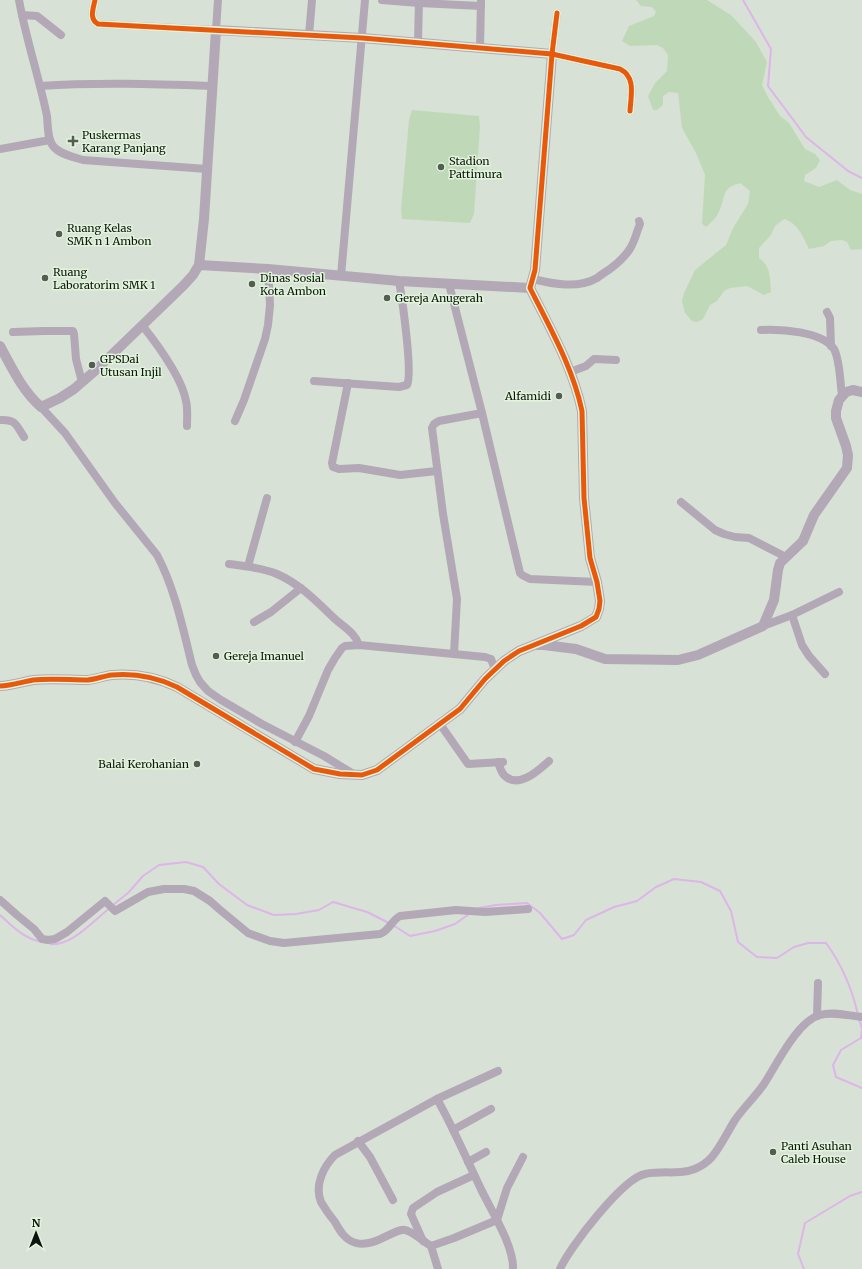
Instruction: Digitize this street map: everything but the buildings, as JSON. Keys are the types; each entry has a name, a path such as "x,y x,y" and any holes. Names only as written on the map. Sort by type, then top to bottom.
{"street":[{"path":"19,0 40,86 50,140 56,149 83,160 207,169"},
{"path":"95,0 92,16 95,23 98,24 362,38 552,54 620,69 629,75 632,84 630,110"},
{"path":"41,407 60,398 82,382 110,357 183,286 193,275 199,265 204,220 218,0"},
{"path":"309,35 312,0"},
{"path":"341,276 366,0"},
{"path":"382,0 481,3 480,48"},
{"path":"418,42 419,2"},
{"path":"0,686 32,680 90,680 130,674 142,675 161,680 177,687 314,769 355,775 368,774 377,770 460,709 495,669 519,651 596,617 600,601 597,582 590,558 584,498 582,411 570,372 532,284 541,198 552,54 557,13"},
{"path":"22,15 37,16 61,35"},
{"path":"40,86 79,83 212,86"},
{"path":"0,149 50,140"},
{"path":"199,265 268,268 341,276 448,284 572,284 588,282 617,264 632,246 640,224 639,221"},
{"path":"235,421 265,339 270,305 268,268"},
{"path":"314,381 399,387 404,386 408,382 404,314 399,281"},
{"path":"448,284 482,413 520,573 530,579 597,582"},
{"path":"827,312 830,318 831,346 837,357 842,395"},
{"path":"142,325 155,342 183,390 187,402 187,426"},
{"path":"13,332 44,330 72,332 74,334 76,359 82,382"},
{"path":"760,330 792,330 819,338 831,346"},
{"path":"0,346 32,399 65,433 115,503 157,555 174,600 192,665 200,682 208,691 221,700 295,742 324,756 355,775"},
{"path":"570,372 586,366 594,359 616,360"},
{"path":"348,383 332,462 333,467 339,469 359,468 400,475 437,471"},
{"path":"764,626 774,600 779,566 803,541 817,511 847,468 848,455 836,418 837,405 842,395 846,392 853,390 862,392"},
{"path":"454,654 457,599 437,471 432,428 434,424 439,421 482,413"},
{"path":"0,420 14,422 24,437"},
{"path":"248,566 266,498"},
{"path":"681,502 715,530 735,537 749,538 786,557"},
{"path":"229,564 248,566 277,574 301,588 355,636 359,645"},
{"path":"254,622 271,612 301,588"},
{"path":"534,645 576,650 605,659 678,660 698,655 792,615 839,592"},
{"path":"792,615 802,645 809,656 825,674"},
{"path":"576,627 572,639 576,650"},
{"path":"295,742 335,658 345,646 359,645 488,658 492,661 495,669"},
{"path":"440,724 468,764 500,762 504,775 511,779 518,780 532,776 549,761"},
{"path":"0,900 34,929 42,938 48,940 55,939 67,932 106,901 114,911 148,892 164,889 184,889 194,891 204,896 248,933 270,941 284,942 382,934 400,916 456,910 478,911 528,909"},
{"path":"817,1016 818,983"},
{"path":"560,1269 573,1245 602,1210 634,1179 646,1174 688,1172 703,1164 710,1158 737,1117 764,1084 796,1034 805,1024 817,1016 830,1014 862,1017"},
{"path":"438,1269 431,1246 408,1231 403,1230 370,1243 356,1243 345,1238 321,1201 319,1190 320,1179 335,1155 358,1141 437,1099 498,1071"},
{"path":"437,1099 497,1220 510,1252 513,1269"},
{"path":"453,1130 491,1109"},
{"path":"358,1141 370,1157 393,1200"},
{"path":"468,1162 486,1152"},
{"path":"431,1246 497,1220 507,1188 523,1157"},
{"path":"424,1242 411,1214 413,1208 436,1192 474,1175"}],"green space":[{"path":"636,0 707,0 731,15 756,42 767,62 762,85 768,97 780,116 789,123 805,149 815,154 820,160 816,168 805,175 804,181 819,187 837,180 850,190 862,194 862,249 851,250 847,242 842,240 831,241 824,246 809,249 796,227 784,219 775,226 771,235 759,248 759,258 768,269 771,292 764,295 747,286 730,288 724,291 717,301 710,305 703,319 697,322 692,321 685,313 682,301 684,293 695,270 726,245 733,228 748,204 750,191 740,183 727,189 719,212 713,221 706,227 702,224 705,175 696,153 682,128 678,93 669,92 663,96 663,105 657,110 653,110 648,96 655,83 667,71 668,55 663,48 657,45 630,46 622,41 629,26 654,16 656,12 652,7 641,6"},
{"path":"412,110 479,116 480,126 474,214 470,223 402,219 401,209 409,120"}],"waterway":[{"path":"743,0 771,49 768,86 806,137 848,171 862,178"},
{"path":"113,905 128,893 143,876 159,865 186,862 203,867 219,884 247,905 274,915 296,914 319,910 333,902 367,912 389,923"},
{"path":"479,908 496,905 527,903 540,913 562,939 574,935 586,920 614,907 637,901 656,887 674,879 701,882 720,891 731,911 738,942 757,957 777,958 794,947 808,943 826,943 846,977 853,995 858,1015"},
{"path":"50,944 58,944 74,937 110,908"},
{"path":"393,925 410,936 435,931 455,924 469,914"},
{"path":"0,915 24,935 42,942"},
{"path":"859,1019 862,1029 861,1038 841,1050 833,1065 836,1077 862,1088"},
{"path":"804,1269 798,1254 805,1223 850,1196 862,1192"}],"cycle path":[{"path":"95,0 93,19 98,24 362,38 552,54 620,69 625,72 631,87 630,111"},
{"path":"0,686 33,680 88,680 109,675 138,675 154,678 177,687 314,769 340,774 362,775 377,770 460,709 485,679 504,661 519,651 581,626 596,617 600,601 597,582 590,558 584,498 582,411 567,364 530,288 535,270 552,54 557,13"}],"place":[{"name":"Puskermas Karang Panjang","path":"73,141"},
{"name":"Stadion Pattimura","path":"441,167"},
{"name":"Ruang Kelas SMK n 1 Ambon","path":"59,234"},
{"name":"Ruang Laboratorim SMK 1","path":"45,278"},
{"name":"Dinas Sosial Kota Ambon","path":"252,284"},
{"name":"Gereja Anugerah","path":"387,298"},
{"name":"GPSDai Utusan Injil","path":"92,365"},
{"name":"Alfamidi","path":"559,396"},
{"name":"Gereja Imanuel","path":"216,656"},
{"name":"Balai Kerohanian","path":"197,764"},
{"name":"Panti Asuhan Caleb House","path":"773,1152"}]}
